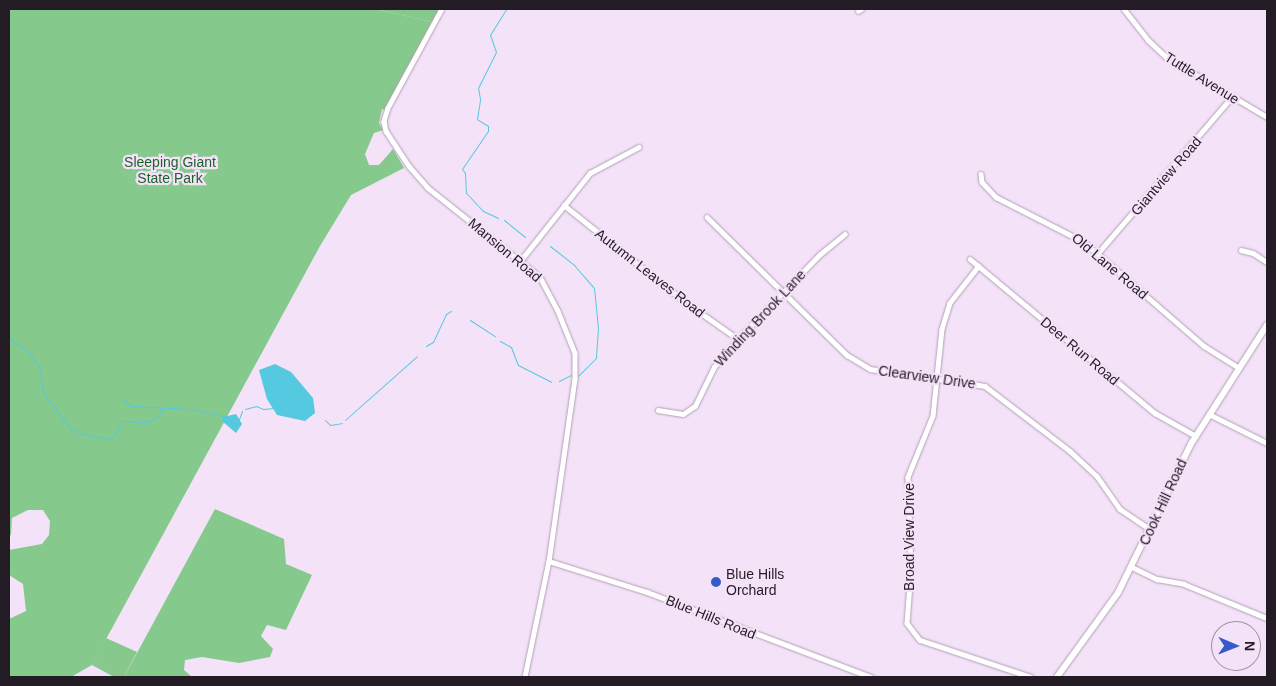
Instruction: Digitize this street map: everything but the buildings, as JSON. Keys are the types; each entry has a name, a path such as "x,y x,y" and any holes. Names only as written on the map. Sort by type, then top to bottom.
{"street":[{"name":"Mansion Road","path":"442,9 388,108 385,128 421,180 521,260 546,286 570,336 576,359 549,561 524,677"},
{"name":"Tuttle Avenue","path":"1124,9 1158,50 1231,98 1267,117"},
{"name":"Giantview Road","path":"1098,253 1231,98"},
{"path":"521,260 590,173 639,147"},
{"name":"Old Lane Road","path":"981,174 982,182 996,196 1068,231 1098,253 1204,346 1238,366"},
{"name":"Autumn Leaves Road","path":"564,205 684,301 738,339"},
{"name":"Clearview Drive","path":"708,217 785,291 847,355 870,369 985,386 1015,406 1097,476 1120,509 1151,530"},
{"name":"Winding Brook Lane","path":"658,410 683,414 695,406 703,394 714,368 738,339 819,254 845,234"},
{"path":"1241,250 1253,253 1267,262"},
{"name":"Deer Run Road","path":"970,259 1155,413 1196,436"},
{"name":"Broad View Drive","path":"979,266 950,303 942,329 935,379 933,416 908,477 911,571 907,623 920,640 1031,677"},
{"name":"Cook Hill Road","path":"1056,677 1078,644 1112,602 1151,530 1196,436 1238,366 1267,325"},
{"path":"1209,414 1267,443"},
{"name":"Blue Hills Road","path":"549,561 647,592 871,677"},
{"path":"1132,567 1157,579 1184,584 1267,618"}],"green space":[{"name":"Sleeping Giant State Park","path":"9,9 376,9 432,22 385,110 382,109 379,123 383,130 374,133 365,154 369,165 379,165 393,149 404,168 351,195 320,246 92,665 71,677 9,677 9,619 26,611 23,584 9,575 9,550 42,544 49,535 50,521 43,510 28,510 12,518 11,535 9,536"},
{"path":"376,9 439,9 432,22"},
{"path":"215,509 284,539 286,564 312,575 286,630 267,625 261,636 273,649 270,657 239,663 202,657 185,660 184,670 192,677 124,677"},
{"path":"106,638 137,652 124,677 114,677 92,665"}],"water":[{"path":"275,364 291,372 313,398 315,413 305,421 277,415 267,399 259,370"},
{"path":"236,414 242,424 236,433 222,421 223,417"}],"waterway":[{"path":"498,218 483,211 466,193 465,173 462,169 488,131 488,126 477,119 480,99 478,88 496,52 490,35 506,9"},
{"path":"504,220 525,237"},
{"path":"550,246 574,265 594,288 598,328 596,358 578,376"},
{"path":"426,346 433,342 446,314 451,311"},
{"path":"470,320 495,336"},
{"path":"9,338 30,354 39,367 44,394 70,428 83,434 110,439 116,434 121,421 147,422 159,416 162,409"},
{"path":"500,341 511,347 518,365 551,382"},
{"path":"345,420 417,356"},
{"path":"559,381 571,375"},
{"path":"122,399 131,406 192,409 226,417"},
{"path":"245,409 256,406 263,409 274,408"},
{"path":"239,419 242,411"},
{"path":"325,420 330,425 342,423"}],"place":[{"name":"Blue Hills Orchard","path":"716,582"}]}
